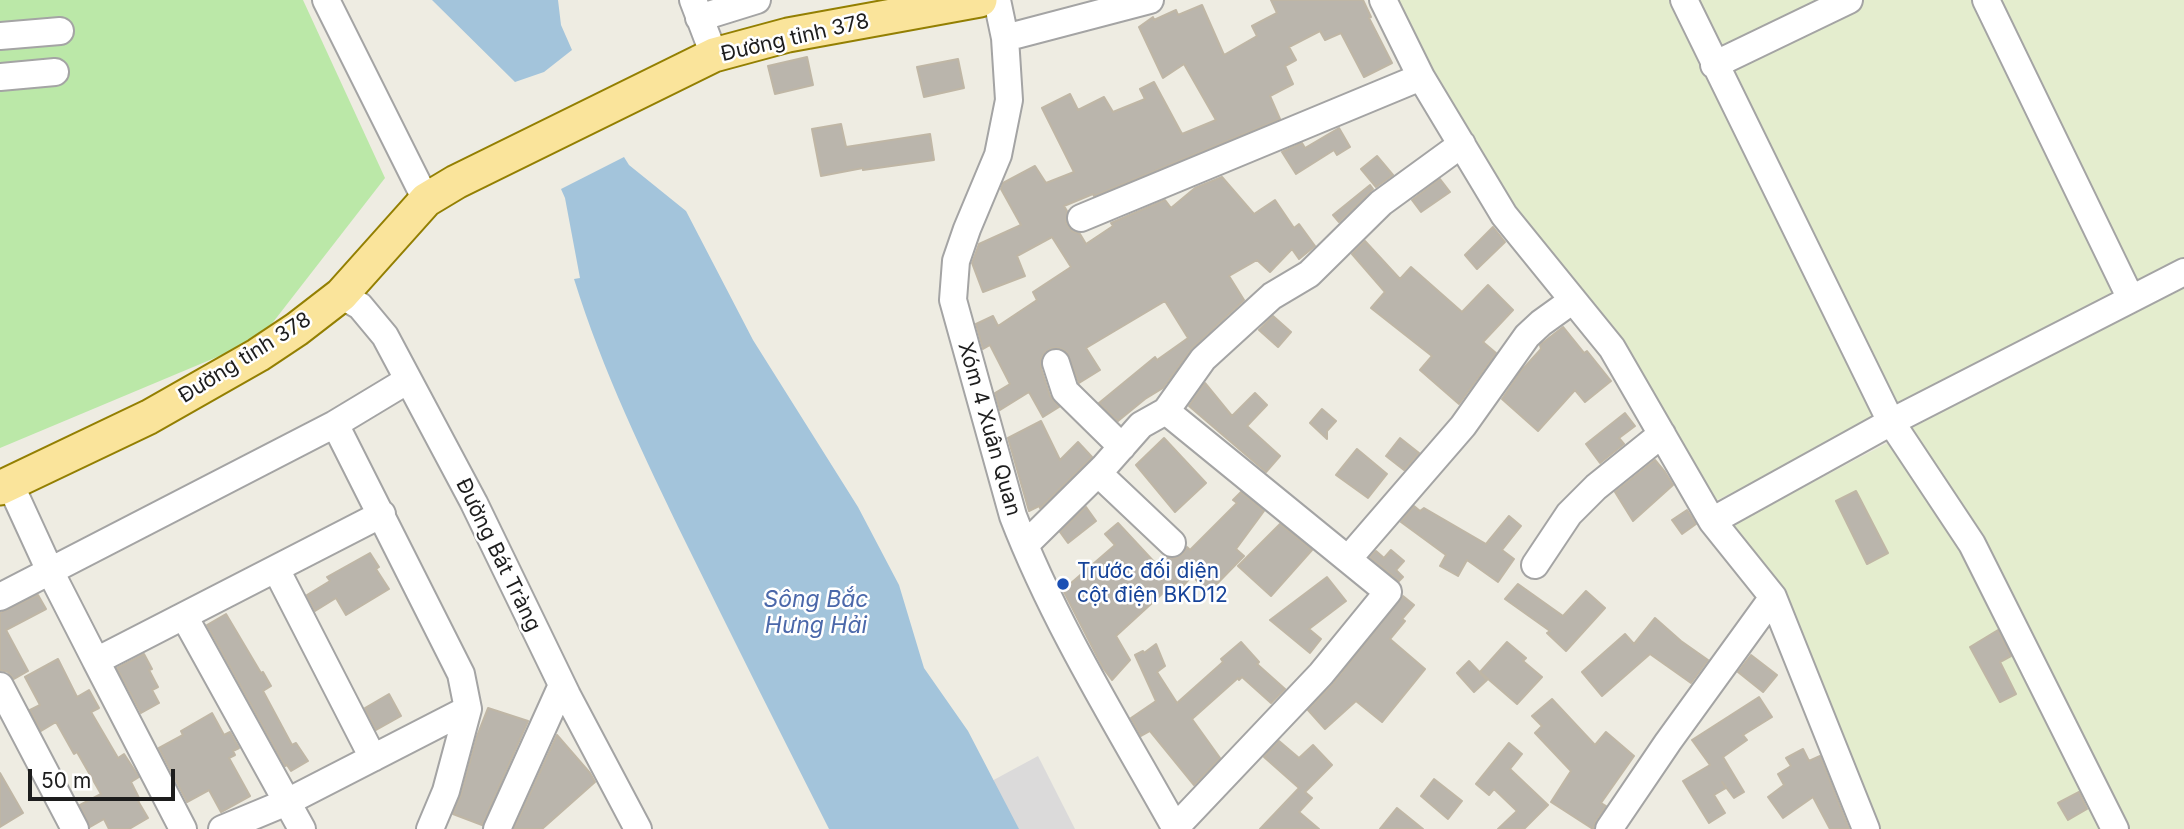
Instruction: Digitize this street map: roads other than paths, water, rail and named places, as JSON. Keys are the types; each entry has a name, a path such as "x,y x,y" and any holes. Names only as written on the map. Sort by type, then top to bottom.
{"main road":[{"name":"Đường tỉnh 378","path":"5,486 149,417 247,361 296,329 341,295 426,200 456,182 704,60 788,35 979,0"}],"street":[{"path":"326,0 426,200"},
{"path":"704,60 696,9 757,0"},
{"name":"Xóm 4 Xuân Quan","path":"997,0 1005,38 1009,100 998,155 956,261 953,300 1013,516 1025,545 1075,646 1176,828"},
{"path":"1005,38 1150,0"},
{"path":"1382,0 1421,77 1504,215 1612,348 1712,521 1773,597 1866,829"},
{"path":"1684,0 1891,422 1972,544 2115,829"},
{"path":"1714,65 1849,0"},
{"path":"1986,0 2131,299"},
{"path":"0,36 60,31"},
{"path":"0,77 55,72"},
{"path":"1081,218 1421,77"},
{"path":"1025,545 1098,473 1141,425 1166,411 1203,359 1252,314 1272,296 1308,274 1381,203 1462,144"},
{"path":"1712,521 1891,422 2184,272"},
{"name":"Đường Bát Tràng","path":"341,295 360,306 385,335 474,503 562,685 638,829"},
{"path":"1348,559 1463,426 1527,336 1573,300"},
{"path":"1056,363 1065,390 1122,447"},
{"path":"0,597 335,424 408,380"},
{"path":"1166,411 1388,592 1321,674 1176,828"},
{"path":"335,424 461,674 468,709 446,791 430,829"},
{"path":"1535,565 1569,514 1596,487 1662,434"},
{"path":"1098,473 1172,543"},
{"path":"5,486 183,829"},
{"path":"96,661 382,514"},
{"path":"276,569 373,758"},
{"path":"1609,829 1773,597"},
{"path":"184,616 302,829"},
{"path":"497,829 562,685"},
{"path":"0,686 75,829"},
{"path":"222,829 287,802 468,709"}],"water":[{"path":"432,0 558,0 561,25 572,50 544,72 515,82"},
{"name":"Sông Bắc Hưng Hải","path":"624,157 629,165 686,211 753,340 858,507 899,585 924,668 968,731 1019,829 829,829 640,446 611,380 574,279 580,278 561,189"}],"place":[{"name":"Trước đối diện cột điện BKD12","path":"1063,584"}]}
